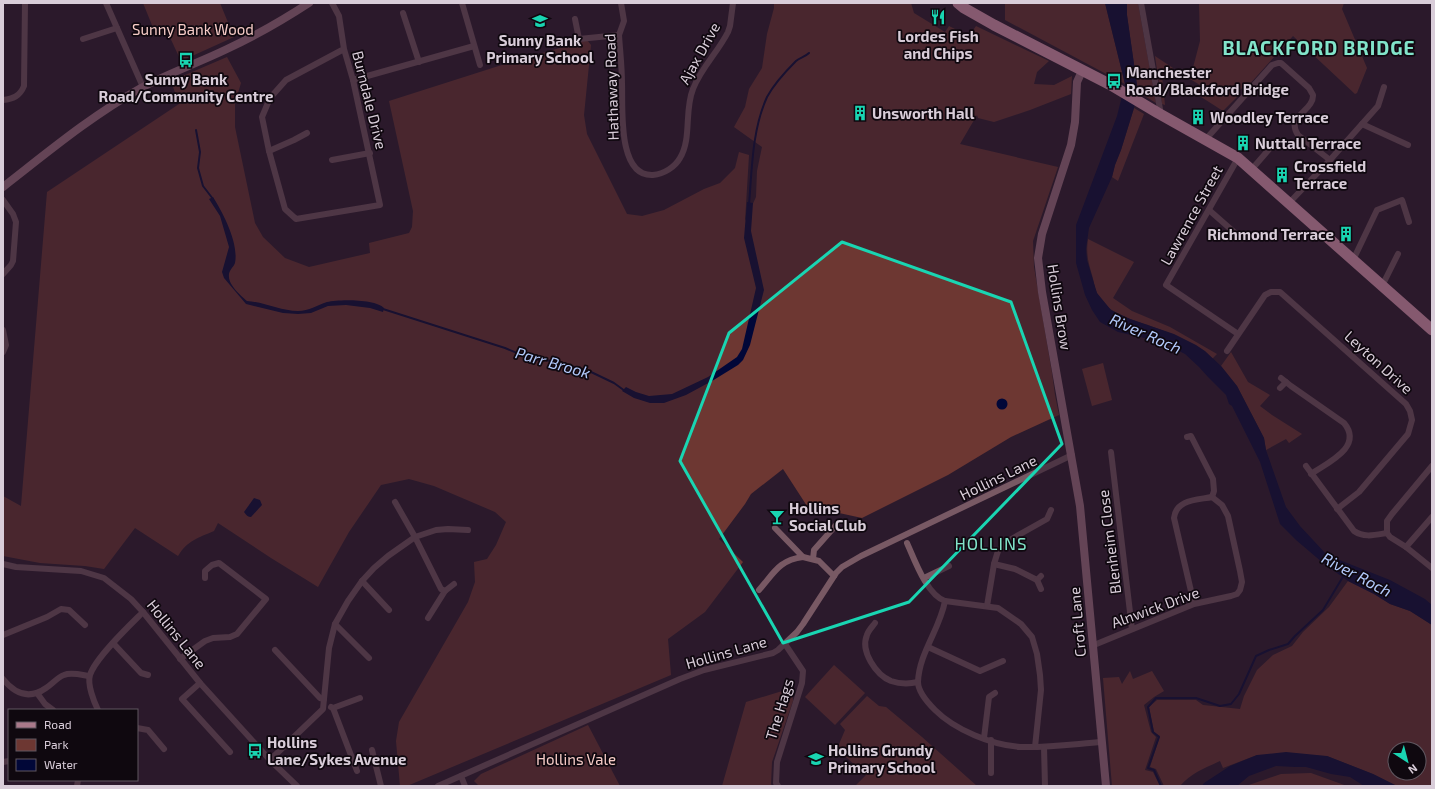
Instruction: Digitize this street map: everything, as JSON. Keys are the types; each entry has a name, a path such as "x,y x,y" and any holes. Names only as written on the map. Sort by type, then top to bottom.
{"highway":[{"path":"958,3 994,25 1111,85 1238,158 1432,330"}],"street":[{"path":"3,100 17,96 24,86 25,3"},
{"path":"106,3 143,87"},
{"path":"3,187 85,122 143,87 243,41 309,3"},
{"name":"Burndale Drive","path":"269,151 285,209 296,219 380,205 370,153 353,80 344,49 339,16 332,3"},
{"path":"462,3 480,65"},
{"name":"Hathaway Road","path":"621,3 624,21 619,35 624,140 629,158 639,171 648,175 658,174"},
{"name":"Ajax Drive","path":"658,174 673,166 684,152 686,143 688,103 692,90 698,77 728,32 733,3"},
{"path":"1141,3 1160,109 1154,111"},
{"path":"403,13 419,62"},
{"path":"575,19 579,39 619,35"},
{"path":"83,39 117,28"},
{"path":"353,80 474,46"},
{"path":"307,133 269,151 262,117 270,98 286,80 344,49"},
{"path":"1206,139 1272,65 1278,63 1284,65 1309,88 1313,95 1312,102 1296,119 1294,130 1298,135 1330,160"},
{"name":"Hollins Brow","path":"1072,456 1042,292 1038,258 1042,234 1071,145 1075,122 1077,82 1082,71"},
{"path":"1289,203 1378,106 1384,88"},
{"path":"1362,124 1408,145"},
{"path":"1252,169 1272,146"},
{"path":"332,160 370,153"},
{"name":"Lawrence Street","path":"1238,158 1166,285 1238,334"},
{"path":"3,200 13,214 16,222 13,261 3,274"},
{"path":"1352,259 1356,256 1377,210 1402,200 1409,222"},
{"path":"1209,210 1242,239"},
{"path":"1382,286 1398,254"},
{"name":"Leyton Drive","path":"1227,351 1265,295 1271,292 1280,292 1409,408 1412,420 1408,434 1360,492 1337,509"},
{"path":"3,330 6,345 3,352"},
{"path":"1280,388 1284,380 1344,423 1350,432 1350,439 1346,449 1311,474"},
{"path":"1187,437 1191,436 1213,479 1214,491 1212,497"},
{"name":"Blenheim Close","path":"1112,452 1132,629"},
{"name":"Hollins Lane","path":"438,786 680,679 704,670 773,653 785,644 803,624 834,576 842,567 861,556 1072,456"},
{"name":"Croft Lane","path":"1072,456 1080,506 1106,786"},
{"path":"1306,466 1351,529 1357,533 1368,536 1387,533"},
{"path":"1432,466 1392,514 1388,521 1387,533 1393,540 1406,547 1432,568"},
{"path":"1194,604 1174,518 1180,505 1185,502 1212,497 1222,505 1228,516 1240,570 1242,582 1240,590 1246,594"},
{"path":"395,502 431,567 441,589 446,591"},
{"path":"987,606 996,555 1001,547 1015,537 1047,519 1051,510"},
{"path":"1406,547 1432,517"},
{"path":"813,559 814,550 836,524"},
{"path":"775,528 803,557"},
{"path":"270,760 321,711 324,703 329,648 335,624 348,601 362,581 379,564 402,545 415,537 436,530 468,530"},
{"path":"907,543 929,589 936,597 945,601 998,608 1015,619 1028,631 1035,645 1040,673 1041,690 1035,747"},
{"path":"759,590 782,563 791,558 803,557 820,561 834,576"},
{"path":"180,659 205,641 213,638 230,637 237,634 266,599 219,562 212,565 205,571 205,578"},
{"name":"Hollins Lane","path":"3,564 16,567 81,571 104,578 131,599 200,683 270,760 297,786"},
{"path":"994,564 1015,568 1039,578 1041,589"},
{"path":"924,578 949,566"},
{"path":"362,581 390,610"},
{"path":"428,618 446,591 454,584"},
{"name":"Alnwick Drive","path":"1094,645 1194,604 1231,596 1237,594 1240,590"},
{"path":"945,601 941,618 922,661 918,682 925,698 939,714 956,727 984,738 1012,746 1044,747 1102,742"},
{"path":"3,635 47,617 61,609 69,610 85,625"},
{"path":"98,709 92,696 89,676 94,666 113,643 143,612"},
{"path":"875,623 867,635 865,647 868,656 878,672 886,679 897,683 910,684 918,682"},
{"path":"335,624 369,658"},
{"path":"113,643 142,673 148,675"},
{"name":"The Hags","path":"778,786 776,783 777,762 802,683 803,672 785,644"},
{"path":"928,647 982,671"},
{"path":"275,650 324,703 334,708 357,771"},
{"path":"982,671 993,664 1003,661"},
{"path":"982,671 982,678"},
{"path":"3,679 10,688 17,692 30,694 37,693 64,675 70,674 89,676"},
{"path":"200,683 182,699 230,752"},
{"path":"37,693 45,704 52,709"},
{"path":"984,738 988,697 995,694"},
{"path":"334,708 360,698"},
{"path":"138,728 148,730 164,749"},
{"path":"991,740 992,773"},
{"path":"1044,747 1045,786"},
{"path":"372,750 381,786"},
{"path":"461,776 465,786"}],"highlighted area":[{"path":"842,242 1011,302 1062,444 909,602 783,643 680,461 729,333"}],"green space":[{"name":"Sunny Bank Wood","path":"143,3 220,3 234,37 181,61 167,31 156,35"},
{"path":"774,3 911,3 914,13 945,32 949,26 969,36 976,26 1049,61 1037,72 1034,84 1054,85 1072,76 1071,94 994,122 978,118 977,115 960,144 1058,167 1033,241 1034,267 1059,415 1011,437 948,475 862,518 807,506 783,469 751,494 719,539 743,562 705,612 668,639 671,675 407,786 400,786 396,741 399,722 468,602 475,582 474,562 487,559 496,545 506,522 495,512 434,486 409,479 381,485 349,532 318,587 218,523 214,531 190,543 178,556 135,528 104,569 85,566 40,563 3,556 3,496 21,506 47,192 179,104 171,81 227,57 241,83 235,103 235,127 255,223 263,237 285,258 309,267 370,253 369,243 409,233 412,227 413,211 389,101 508,63 587,40 591,45 584,115 587,134 627,214 642,216 664,210 704,189 720,183 735,168 739,152 749,155 745,221 756,197 757,171 762,147 734,127 745,107 749,89 762,68 767,34"},
{"path":"1005,3 1105,3 1125,84 1005,20"},
{"path":"1127,3 1138,3 1156,103 1138,92 1127,15"},
{"path":"1199,3 1344,3 1342,9 1367,68 1357,93 1355,94 1293,36 1248,86 1244,86 1240,90 1240,94 1223,111 1195,93 1200,85 1190,79 1200,41"},
{"path":"1155,56 1173,68 1172,71 1166,71 1162,76 1165,105 1162,104"},
{"path":"1134,108 1144,114 1118,181 1112,177"},
{"path":"1088,239 1134,262 1113,298 1132,311 1170,327 1217,354 1212,359 1201,350 1178,337 1122,316 1108,307 1102,301 1095,288 1089,266 1087,249"},
{"path":"1231,352 1248,382 1270,395 1260,406 1302,434 1289,443 1286,439 1266,450 1264,438 1237,386 1221,366"},
{"path":"1103,363 1112,400 1092,406 1082,369"},
{"path":"1348,581 1390,604 1410,611 1432,625 1432,786 1397,786 1387,781 1373,774 1327,756 1257,755 1223,768 1220,761 1194,774 1180,786 1164,786 1156,769 1150,767 1160,736 1154,732 1149,707 1157,700 1196,700 1203,705 1240,709 1244,696 1257,670 1273,655 1292,646 1303,632 1329,607"},
{"path":"834,665 865,693 835,725 805,697"},
{"path":"1130,671 1133,679 1152,671 1164,691 1144,705 1151,732 1156,737 1145,770 1153,772 1160,786 1112,786 1103,678 1119,677 1122,684"},
{"path":"792,688 793,701 772,762 772,786 722,786 746,702"},
{"path":"867,696 879,706 886,707 977,786 855,786 866,775 837,749 845,730 840,724"},
{"name":"Hollins Vale","path":"588,725 620,786 479,786 474,781 481,774"},
{"path":"1311,773 1347,786 1246,786 1281,774"}],"water":[{"name":"River Roch","path":"1105,3 1127,3 1127,15 1138,92 1112,177 1089,228 1086,249 1087,260 1097,293 1111,310 1130,319 1174,334 1196,345 1221,366 1237,386 1264,438 1266,450 1286,507 1300,526 1327,555 1390,580 1425,599 1432,605 1432,625 1410,611 1390,604 1348,581 1323,563 1280,524 1260,462 1232,406 1229,404 1226,395 1185,354 1165,344 1164,341 1118,332 1100,322 1092,310 1085,295 1076,263 1076,225 1117,116 1125,84"},
{"path":"213,197 229,228 235,246 235,263 229,273 230,280 236,290 247,301 285,310 302,311 327,302 357,300 380,305 384,308 383,312 370,308 346,305 328,306 311,313 298,314 283,313 246,304 224,278 222,272 229,247 220,216 209,199"},
{"path":"747,202 753,203 751,231 764,290 750,345 743,360 738,365 712,381 686,395 664,403 650,403 634,398 622,391 626,387 649,396 672,394 708,377 737,357 742,349 756,288 744,238"},
{"path":"1002,398 1006,400 1008,404 1006,408 1002,410 998,408 996,404 998,400"},
{"path":"254,498 260,500 262,505 250,517 244,512"},
{"path":"1286,752 1327,756 1373,774 1397,786 1364,786 1350,777 1331,774 1306,767 1276,766 1249,776 1237,786 1202,786 1204,783 1230,766 1257,755"}],"waterway":[{"name":"Parr Brook","path":"749,205 752,164 758,123 767,97 784,73 797,60 809,53"},
{"name":"Parr Brook","path":"196,130 200,152 198,168 203,186 213,199"},
{"name":"Parr Brook","path":"383,309 505,348 531,359 553,361 589,371 614,383 625,391"},
{"name":"River Roch","path":"1161,786 1154,770 1148,768 1159,737 1153,732 1148,707 1156,698 1196,698 1220,706 1231,704 1239,694 1256,656 1288,644 1323,610 1344,575"}],"place":[{"name":"Lordes Fish and Chips","path":"938,17"},
{"name":"Sunny Bank Primary School","path":"540,21"},
{"name":"Sunny Bank Road/Community Centre","path":"186,60"},
{"name":"Manchester Road/Blackford Bridge","path":"1114,81"},
{"name":"Unsworth Hall","path":"860,113"},
{"name":"Woodley Terrace","path":"1198,117"},
{"name":"Nuttall Terrace","path":"1243,143"},
{"name":"Crossfield Terrace","path":"1282,175"},
{"name":"Richmond Terrace","path":"1346,234"},
{"name":"Hollins Social Club","path":"777,517"},
{"name":"Hollins Lane/Sykes Avenue","path":"255,751"},
{"name":"Hollins Grundy Primary School","path":"816,759"}],"district":[{"name":"BLACKFORD BRIDGE","path":"1319,47"},
{"name":"HOLLINS","path":"991,543"}]}
